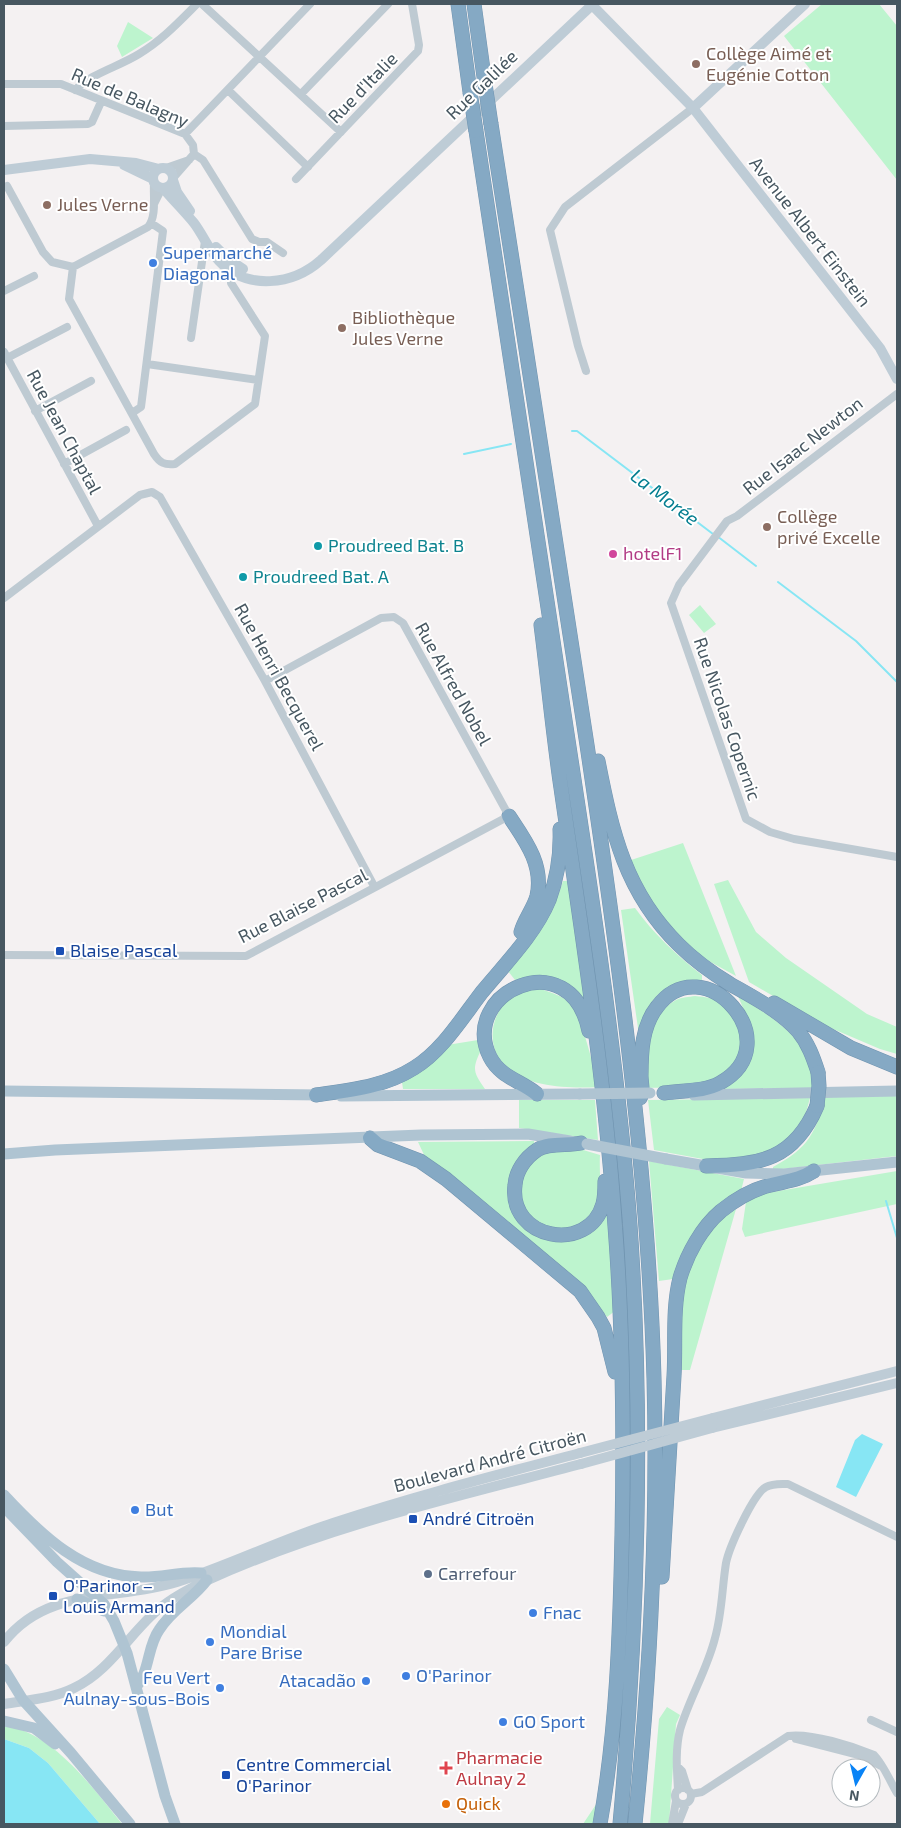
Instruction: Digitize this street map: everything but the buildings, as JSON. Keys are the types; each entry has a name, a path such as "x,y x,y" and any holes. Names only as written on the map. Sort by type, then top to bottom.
{"highway":[{"path":"458,4 598,934 619,1110 630,1227 637,1374 638,1481 635,1621 628,1747 620,1824"},
{"path":"474,4 572,645 614,936 635,1107 654,1374 655,1458 652,1600 648,1676 635,1824"},
{"path":"543,578 538,597 561,786 598,1046 610,1167 623,1385 620,1590 607,1782 600,1824"},
{"path":"572,645 581,655 609,818 618,848 633,884 653,917 680,946 728,983 776,1012 798,1031 810,1050 818,1072 820,1086 816,1106 809,1125 796,1142 780,1154 747,1164 706,1166"},
{"path":"316,1095 378,1085 415,1068 437,1049 522,943 548,902 557,875 561,852 557,804 561,786"},
{"path":"509,816 530,848 537,871 537,895 521,929 522,943"},
{"path":"537,1094 498,1069 490,1057 486,1045 486,1028 491,1011 503,995 516,986 531,982 550,984 566,991 578,1002 586,1016 590,1040 598,1046"},
{"path":"728,983 740,984 851,1048 897,1067"},
{"path":"635,1107 642,1095 643,1042 656,1008 670,995 684,989 704,989 722,996 736,1008 746,1028 746,1045 740,1063 733,1074 712,1086 664,1093"},
{"path":"370,1138 378,1145 420,1161 446,1179 580,1291 598,1317 609,1342 616,1378 623,1385"},
{"path":"584,1143 538,1149 523,1162 516,1177 513,1195 519,1213 532,1227 549,1234 566,1235 581,1230 593,1219 602,1206 605,1177 610,1167"},
{"path":"652,1600 661,1587 675,1357 675,1311 680,1278 692,1249 705,1227 720,1212 754,1190 800,1180 814,1171"},
{"path":"607,1782 610,1797 608,1824"}],"main road":[{"name":"Avenue Albert Einstein","path":"591,4 693,108 880,348 897,379"},
{"name":"Rue Galilée","path":"233,267 253,280 276,281 304,273 321,260 591,4"},
{"path":"693,108 805,4"},
{"path":"4,170 84,160 136,163 170,171 177,192 212,243 233,267"},
{"path":"121,163 158,185 194,224 220,262 233,267"},
{"path":"158,185 154,174 162,169"},
{"path":"158,185 169,187 173,179"},
{"path":"4,1091 316,1095 650,1093 674,1095 897,1091"},
{"path":"4,1154 55,1150 528,1134 746,1173 814,1171 897,1162"},
{"name":"Boulevard André Citroën","path":"4,1642 24,1621 42,1610 77,1599 148,1589 204,1577 381,1518 581,1464 713,1423 897,1371"},
{"name":"Boulevard André Citroën","path":"23,1700 56,1695 75,1688 95,1675 125,1646 151,1616 204,1577 357,1515 580,1453 897,1383"},
{"path":"4,1495 60,1548 74,1558 103,1571 142,1578 167,1576 186,1571 204,1577 199,1591 168,1616 157,1632 150,1647 144,1678 136,1686"},
{"path":"4,1507 57,1562 96,1596 109,1611 125,1646 165,1796 175,1824"},
{"path":"77,1599 109,1611"},
{"path":"4,1668 23,1700 72,1753 130,1824"},
{"path":"4,1704 23,1700"},
{"path":"4,1721 34,1728 56,1745 72,1753"}],"street":[{"path":"75,90 82,83 137,56 163,38 197,4"},
{"path":"202,4 341,132"},
{"path":"185,134 310,4"},
{"path":"301,94 388,4"},
{"name":"Rue d'Italie","path":"296,179 418,51 420,45 412,4"},
{"name":"Rue de Balagny","path":"4,84 61,84 101,102 185,134 194,145 192,157 203,160 252,239 259,242 267,242 283,253"},
{"path":"228,90 308,167"},
{"path":"4,126 88,124 92,122 101,102"},
{"path":"586,371 550,230 565,207 693,108"},
{"path":"162,169 192,157"},
{"path":"173,179 192,157"},
{"path":"151,223 158,185"},
{"path":"7,186 43,252 52,262 73,267 151,223"},
{"path":"132,413 141,407 163,231 151,223"},
{"path":"191,338 205,241"},
{"path":"73,267 69,299 160,462 175,464 255,404 265,336 231,283 233,267"},
{"path":"4,291 34,276"},
{"path":"6,355 67,327"},
{"name":"Rue Jean Chaptal","path":"6,355 98,526"},
{"path":"147,364 258,380"},
{"path":"35,411 91,381"},
{"name":"Rue Isaac Newton","path":"727,521 737,516 897,394"},
{"path":"64,464 126,430"},
{"name":"Rue Henri Becquerel","path":"4,598 140,495 152,492 160,497 266,681 374,886"},
{"name":"Rue Nicolas Copernic","path":"727,521 679,585 671,603 746,819 770,832 794,839 897,857"},
{"name":"Rue Alfred Nobel","path":"266,681 381,618 394,617 403,623 509,816"},
{"name":"Rue Blaise Pascal","path":"4,956 246,956 374,886 509,816"},
{"path":"672,1824 676,1800 675,1795 678,1790 676,1752 680,1730 715,1640 722,1605 726,1562 734,1541 758,1495 771,1486 788,1484 897,1537"},
{"path":"871,1720 897,1732"},
{"path":"678,1790 683,1788 690,1792 702,1792 788,1736 862,1756 877,1766 881,1766 897,1793"},
{"path":"678,1768 682,1771 690,1792 690,1801 686,1804 678,1824"},
{"path":"676,1800 680,1804 686,1804"}],"green space":[{"path":"822,4 879,4 897,26 897,180 784,36"},
{"path":"128,22 153,38 122,57 117,46"},
{"path":"700,605 716,624 704,633 689,615"},
{"path":"683,843 736,976 696,954 659,915 628,861"},
{"path":"728,880 756,932 786,958 867,1014 897,1027 897,1054 880,1049 819,1023 749,982 714,884"},
{"path":"563,881 571,881 587,997 582,998 530,978 515,980 508,971 547,918"},
{"path":"635,908 666,944 702,975 702,984 674,986 665,989 659,994 645,1016 640,1042 621,910"},
{"path":"541,989 565,999 575,1010 587,1044 598,1087 561,1087 534,1082 511,1072 497,1055 493,1044 494,1023 504,1004 512,996 522,991"},
{"path":"695,996 718,1000 728,1008 738,1026 740,1035 740,1051 737,1059 725,1073 710,1082 683,1087 648,1088 647,1064 653,1027 666,1007 676,1000"},
{"path":"738,996 765,1013 790,1033 807,1057 812,1071 814,1088 718,1089 736,1077 750,1025"},
{"path":"478,1040 481,1050 475,1070 485,1089 403,1089 402,1082 447,1045"},
{"path":"897,1094 897,1156 773,1170 773,1167 795,1153 809,1138 826,1095"},
{"path":"810,1098 804,1120 793,1140 773,1153 719,1162 654,1150 648,1100"},
{"path":"519,1100 595,1100 598,1140 519,1128"},
{"path":"534,1141 535,1146 519,1161 516,1216 569,1240 608,1209 615,1311 607,1317 582,1285 426,1159 418,1142"},
{"path":"570,1146 600,1155 598,1206 590,1218 577,1226 563,1229 545,1227 524,1210 521,1192 523,1174 533,1161 547,1153"},
{"path":"649,1161 744,1179 741,1191 673,1279 659,1281"},
{"path":"897,1171 897,1204 745,1237 742,1229 746,1202 761,1194"},
{"path":"736,1209 690,1370 680,1370 681,1310 686,1273 696,1252 712,1229 728,1213"},
{"path":"667,1707 680,1715 676,1724 669,1824 650,1824 659,1719"},
{"path":"4,1726 21,1730 38,1738 55,1750 85,1779 122,1824 100,1824 48,1763 29,1748 4,1739"},
{"path":"597,1803 593,1824 583,1824"}],"water":[{"path":"862,1434 883,1444 856,1497 836,1487 855,1440"},
{"path":"4,1739 29,1748 48,1763 100,1824 4,1824"}],"waterway":[{"name":"La Morée","path":"572,431 577,431 713,534"},
{"name":"La Morée","path":"464,454 511,444"},
{"name":"La Morée","path":"717,536 756,566"},
{"name":"La Morée","path":"778,582 856,641 897,682"},
{"name":"La Morée","path":"886,1201 897,1238"}],"place":[{"name":"Collège Aimé et Eugénie Cotton","path":"696,64"},
{"name":"Jules Verne","path":"47,205"},
{"name":"Supermarché Diagonal","path":"153,263"},
{"name":"Bibliothèque Jules Verne","path":"342,328"},
{"name":"Collège privé Excelle","path":"767,527"},
{"name":"Proudreed Bat. B","path":"318,546"},
{"name":"hotelF1","path":"613,554"},
{"name":"Proudreed Bat. A","path":"243,577"},
{"name":"Blaise Pascal","path":"60,951"},
{"name":"But","path":"135,1510"},
{"name":"André Citroën","path":"413,1519"},
{"name":"Carrefour","path":"428,1574"},
{"name":"O'Parinor – Louis Armand","path":"53,1596"},
{"name":"Fnac","path":"533,1613"},
{"name":"Mondial Pare Brise","path":"210,1642"},
{"name":"O'Parinor","path":"406,1676"},
{"name":"Atacadão","path":"366,1681"},
{"name":"Feu Vert Aulnay-sous-Bois","path":"220,1688"},
{"name":"GO Sport","path":"503,1722"},
{"name":"Pharmacie Aulnay 2","path":"446,1768"},
{"name":"Centre Commercial O'Parinor","path":"226,1775"},
{"name":"Quick","path":"446,1804"}]}
